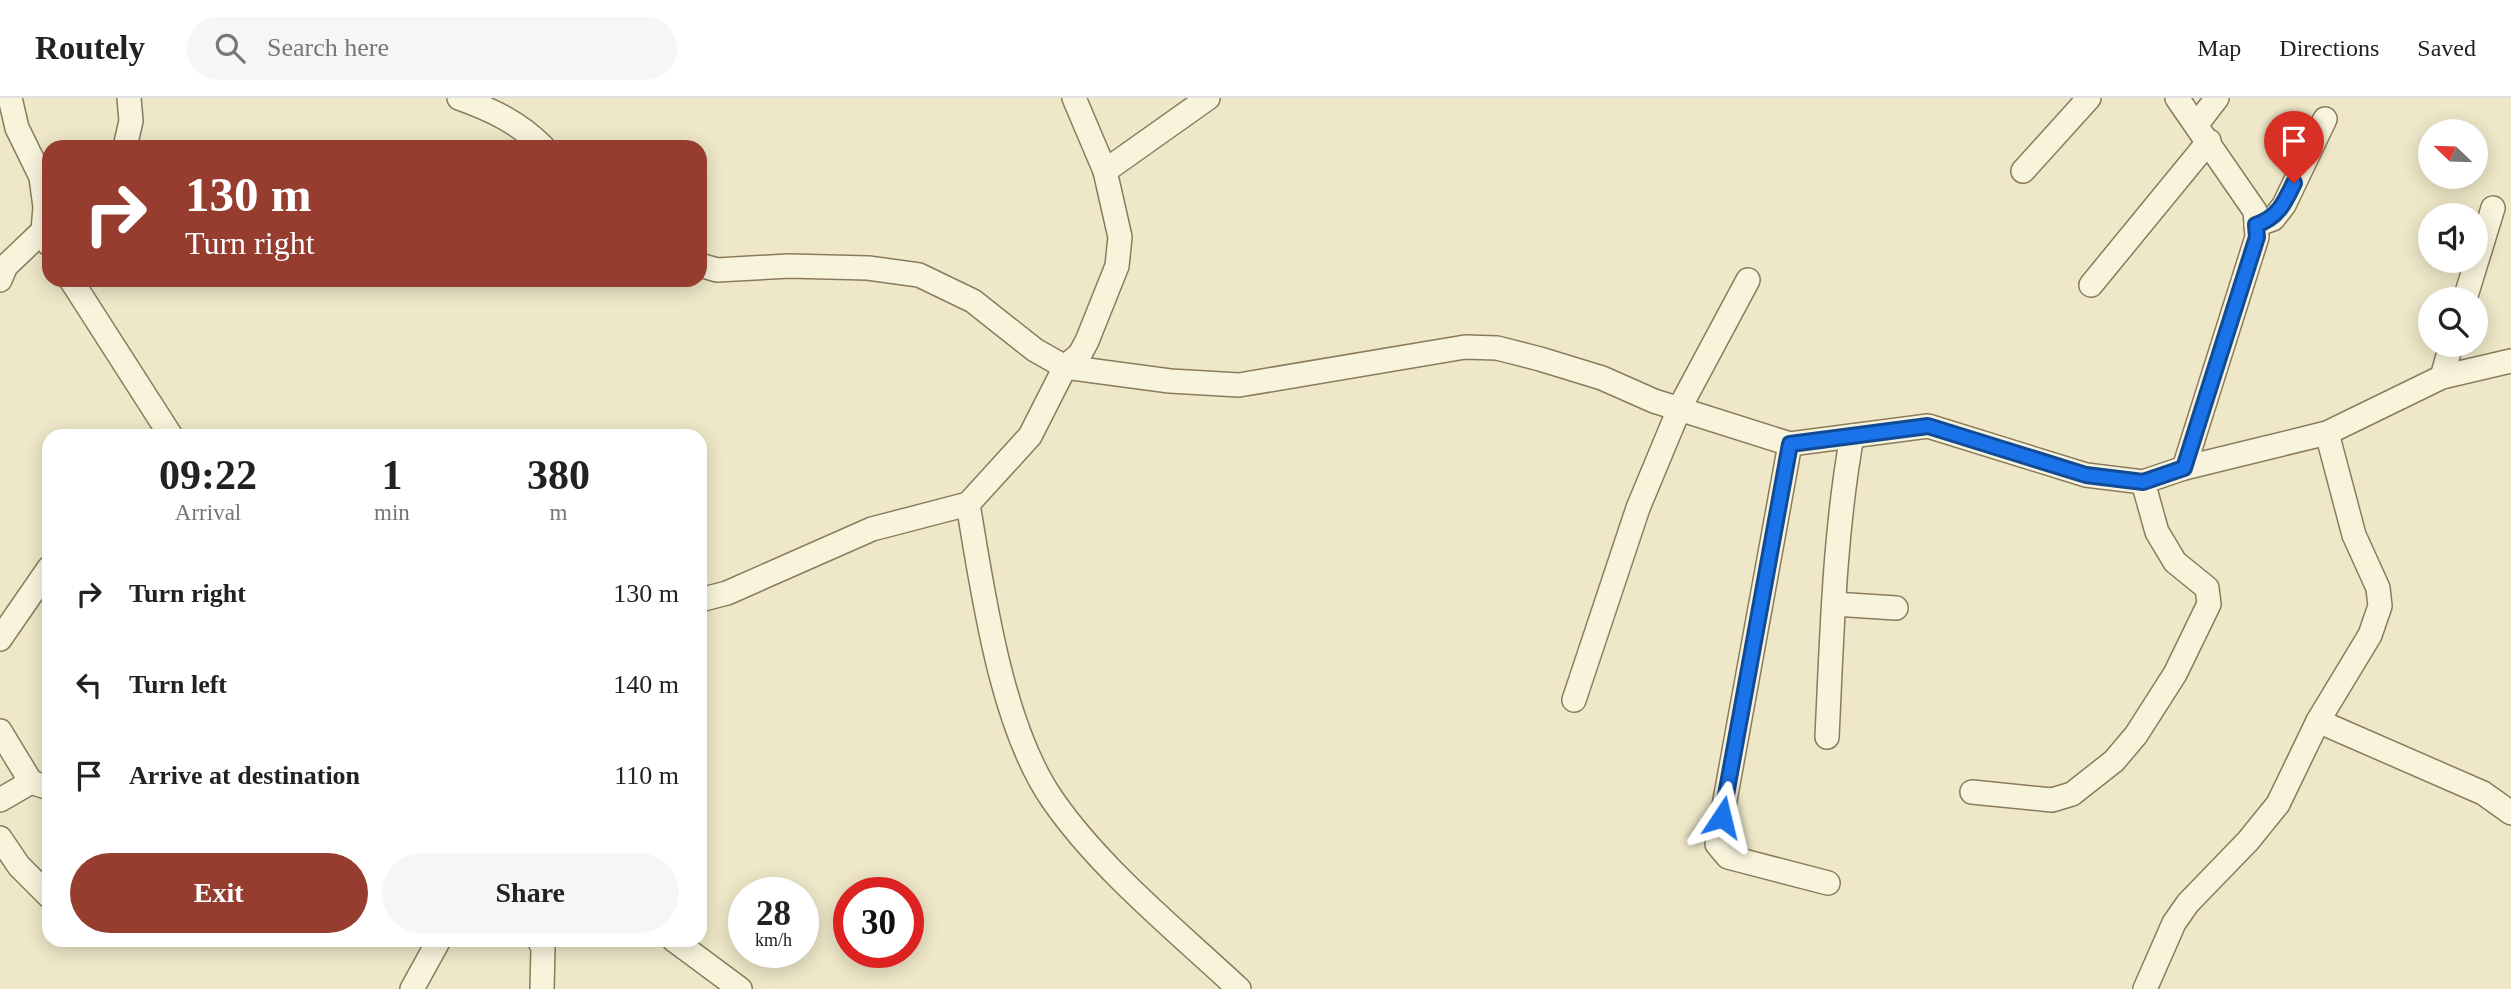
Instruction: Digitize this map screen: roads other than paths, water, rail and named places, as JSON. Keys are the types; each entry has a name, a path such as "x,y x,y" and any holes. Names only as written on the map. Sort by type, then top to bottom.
{"street":[{"path":"10,98 17,128 41,177 42,184"},
{"path":"127,140 131,121 129,98"},
{"path":"459,98 491,110 523,127 536,140"},
{"path":"707,598 727,593 872,529 968,504 1030,436 1065,367 1080,355 1117,266 1120,237 1105,171 1074,98"},
{"path":"1105,171 1208,98"},
{"path":"2023,171 2089,98"},
{"path":"2177,98 2255,211 2257,237 2184,468"},
{"path":"2091,285 2203,133 2217,98"},
{"path":"2256,225 2273,219 2284,205 2325,119"},
{"path":"2469,287 2493,208"},
{"path":"0,280 6,266 42,237"},
{"path":"707,267 717,270 789,266 897,271 919,275 973,300 1035,350 1065,367 1170,381 1238,385 1465,347 1497,348 1602,378 1654,401 1680,407 1790,444 1928,426 2086,475 2143,482 2184,468 2327,433 2441,377 2511,361"},
{"path":"1574,700 1638,508 1680,407 1748,280"},
{"path":"75,287 167,429"},
{"path":"2441,377 2447,357"},
{"path":"2145,989 2174,923 2188,903 2248,841 2278,804 2318,721 2370,635 2380,606 2378,588 2354,535 2327,433"},
{"path":"1827,737 1841,501 1852,436"},
{"path":"1790,444 1717,844 1728,858 1828,883"},
{"path":"1972,792 2052,800 2072,794 2121,752 2175,674 2209,604 2207,588 2175,562 2157,532 2143,482"},
{"path":"968,504 985,609 1003,675 1026,751 1051,799 1095,854 1239,989"},
{"path":"0,639 42,578"},
{"path":"1834,604 1896,608"},
{"path":"2318,721 2483,793 2511,813"},
{"path":"0,731 40,785 0,800"},
{"path":"0,838 19,866 42,889"},
{"path":"412,989 435,947"},
{"path":"542,947 542,989"},
{"path":"683,947 740,989"}]}
